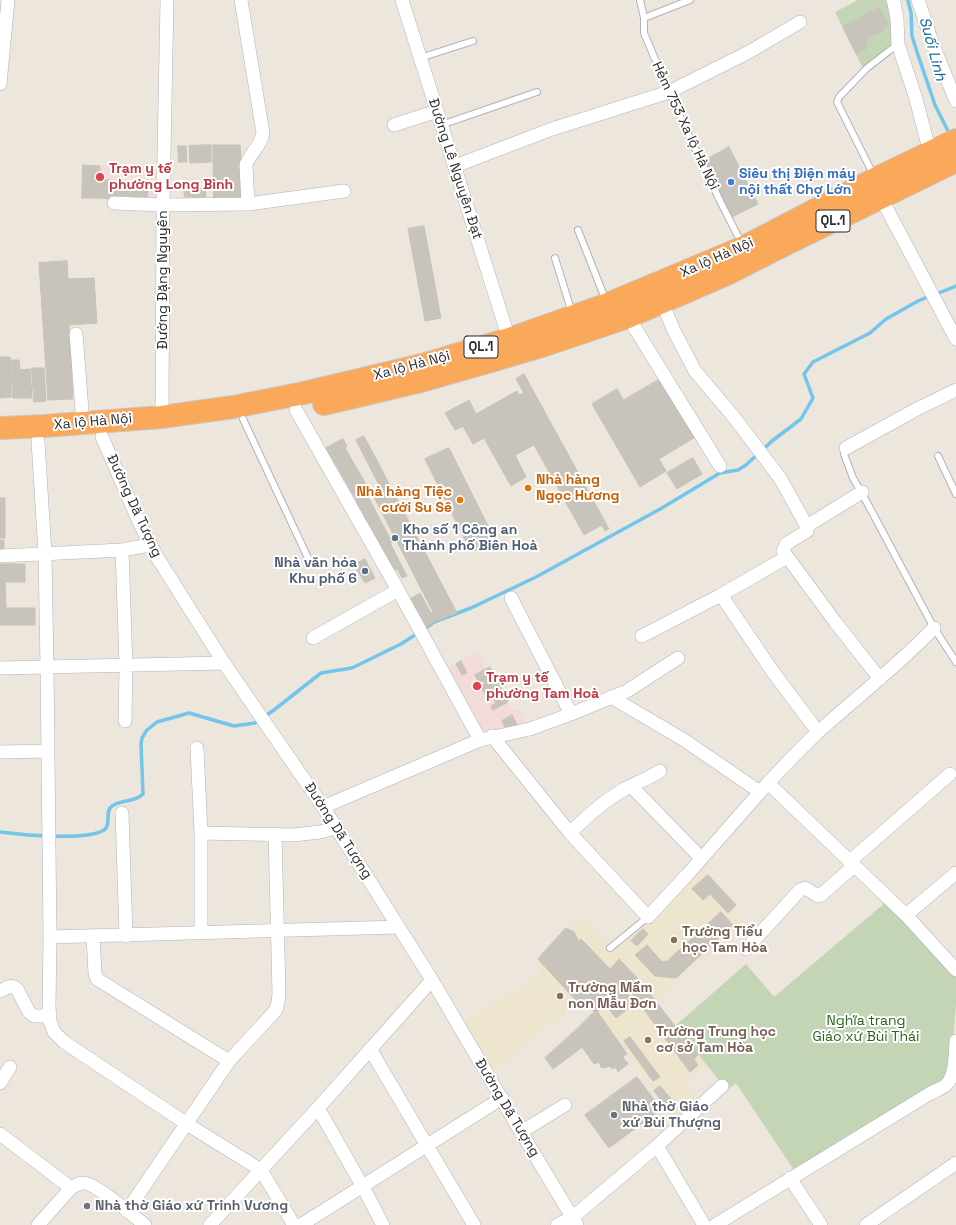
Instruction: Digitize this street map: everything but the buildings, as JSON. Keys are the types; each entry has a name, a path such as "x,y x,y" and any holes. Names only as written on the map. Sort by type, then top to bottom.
{"highway":[{"name":"QL.1","path":"942,161 956,140"},
{"name":"Xa lộ Hà Nội","path":"509,347 573,316 608,304 744,247 942,161"},
{"name":"Xa lộ Hà Nội","path":"0,428 162,417 233,407 304,393 422,365 509,347 542,346 628,317 727,274 786,244 878,189"},
{"path":"0,442 102,437 243,419 296,410 421,381 509,347"}],"street":[{"path":"0,84 8,0"},
{"name":"Đường Đặng Nguyên","path":"162,417 163,205 167,0"},
{"path":"241,0 263,133 261,141 246,164 248,204"},
{"name":"Đường Lê Nguyên Đạt","path":"402,0 455,166 509,347"},
{"path":"893,0 897,20 898,44 916,99 942,161"},
{"path":"918,0 933,45 956,101"},
{"path":"455,166 552,129 669,92 749,52 800,22"},
{"path":"394,125 437,111"},
{"path":"878,189 956,339"},
{"path":"114,203 163,205 248,204 344,191"},
{"path":"662,302 677,337 695,371 780,478 807,526 806,532 786,544 783,551 836,623 880,679"},
{"path":"628,317 720,466"},
{"path":"76,334 83,423"},
{"path":"846,448 910,412 956,390"},
{"path":"296,410 398,590 480,740"},
{"name":"Đường Dã Tượng","path":"102,437 150,545 224,663 323,807 432,980 575,1221"},
{"path":"38,441 44,554 47,667 50,1016 54,1032 64,1042 187,1124 261,1170 294,1225"},
{"path":"807,526 862,492"},
{"path":"0,556 122,550 150,545"},
{"path":"122,550 126,666 125,721"},
{"path":"642,636 721,595 787,557"},
{"path":"313,638 398,590"},
{"path":"721,595 774,672 818,732"},
{"path":"511,598 571,714"},
{"path":"492,736 570,833 648,917 764,788 818,732 911,652 934,628"},
{"path":"323,807 480,740 492,736 530,729 611,697 628,692 678,658"},
{"path":"0,668 224,663"},
{"path":"611,697 764,788 852,864 906,915 956,970"},
{"path":"197,748 202,932"},
{"path":"0,752 48,751"},
{"path":"570,833 595,809 610,798 631,786 650,778 660,771"},
{"path":"746,949 800,890 805,888 818,896 950,774"},
{"path":"631,786 701,858"},
{"path":"122,813 126,936"},
{"path":"200,832 308,834 336,828"},
{"path":"127,1211 229,1061 254,1032 276,1010 279,994 275,834"},
{"path":"906,915 956,873"},
{"path":"50,937 126,936 202,932 398,926"},
{"path":"93,936 95,973 97,979 229,1061"},
{"path":"210,1225 318,1108 432,980"},
{"path":"0,991 10,986 14,986 29,1012 34,1016 50,1016"},
{"path":"715,1225 945,1085 950,1080 953,1073 956,1041"},
{"path":"370,1049 474,1225"},
{"path":"0,1083 10,1067"},
{"path":"557,1225 575,1221 722,1086"},
{"path":"301,1225 502,1098"},
{"path":"521,1132 565,1105"},
{"path":"318,1108 383,1225"},
{"path":"0,1134 72,1188"},
{"path":"657,1146 704,1225"},
{"path":"866,1225 955,1165"},
{"path":"790,1178 820,1225"},
{"path":"38,1225 72,1188 77,1184 84,1183 94,1187 145,1225"}],"lane":[{"name":"Hẻm 753 Xa lộ Hà Nội","path":"640,0 644,18 644,33 669,92 722,205 744,247"},
{"path":"644,18 690,0"},
{"path":"420,58 473,41"},
{"path":"878,189 837,102 839,97 867,68 898,44"},
{"path":"441,125 537,92"},
{"path":"578,230 608,304"},
{"path":"555,258 573,316"},
{"path":"243,419 308,558"},
{"path":"846,448 844,454 848,465 934,628 956,662"},
{"path":"938,456 956,494"},
{"path":"610,948 648,917"}],"shaded area":[{"name":"Trạm y tế phường Long Bình","path":"83,165 118,166 118,187 159,189 159,200 82,198"},
{"name":"Trạm y tế phường Tam Hoà","path":"477,652 486,669 490,667 513,711 519,709 527,725 482,735 445,669"},
{"path":"700,865 741,905 735,911 742,922 737,931 655,1000 706,1064 685,1083 700,1101 677,1123 628,1054 622,1057 595,1013 586,1003 579,1008 575,1005 491,1073 461,1022 541,974 535,962 570,924 588,918 612,950 652,917"}],"green space":[{"path":"858,0 888,0 894,44 863,68 835,12"},
{"name":"Nghĩa trang Giáo xứ Bùi Thái","path":"886,902 956,976 956,1005 950,1073 947,1077 794,1170 736,1083 727,1090 675,1026 746,964 774,997"}],"waterway":[{"name":"Suối Linh","path":"908,0 911,13 912,36 935,105 950,135"},
{"path":"936,294 956,286"},
{"path":"423,630 434,622 471,608 536,577 662,508 720,473 738,470 746,465 772,441 801,419 813,398 804,374 813,362 870,333 886,319 930,296"},
{"path":"0,832 38,836 69,836 95,833 104,830 108,825 108,811 112,806 120,802 136,799 143,794 142,738 147,730 157,722 189,713 234,726 255,723 321,673 352,668 401,644 418,633"}],"place":[{"name":"Trạm y tế phường Long Bình","path":"100,177"},
{"name":"Siêu thị Điện máy nội thất Chợ Lớn","path":"731,182"},
{"name":"Nhà hàng Ngọc Hương","path":"528,488"},
{"name":"Nhà hàng Tiệc cưới Su Sê","path":"460,500"},
{"name":"Kho số 1 Công an Thành phố Biên Hoà","path":"395,538"},
{"name":"Nhà văn hóa Khu phố 6","path":"365,571"},
{"name":"Trạm y tế phường Tam Hoà","path":"477,686"},
{"name":"Trường Tiểu học Tam Hòa","path":"674,940"},
{"name":"Trường Mầm non Mẫu Đơn","path":"560,996"},
{"name":"Trường Trung học cơ sở Tam Hòa","path":"648,1040"},
{"name":"Nhà thờ Giáo xứ Bùi Thượng","path":"614,1115"},
{"name":"Nhà thờ Giáo xứ Trinh Vương","path":"87,1206"}]}
